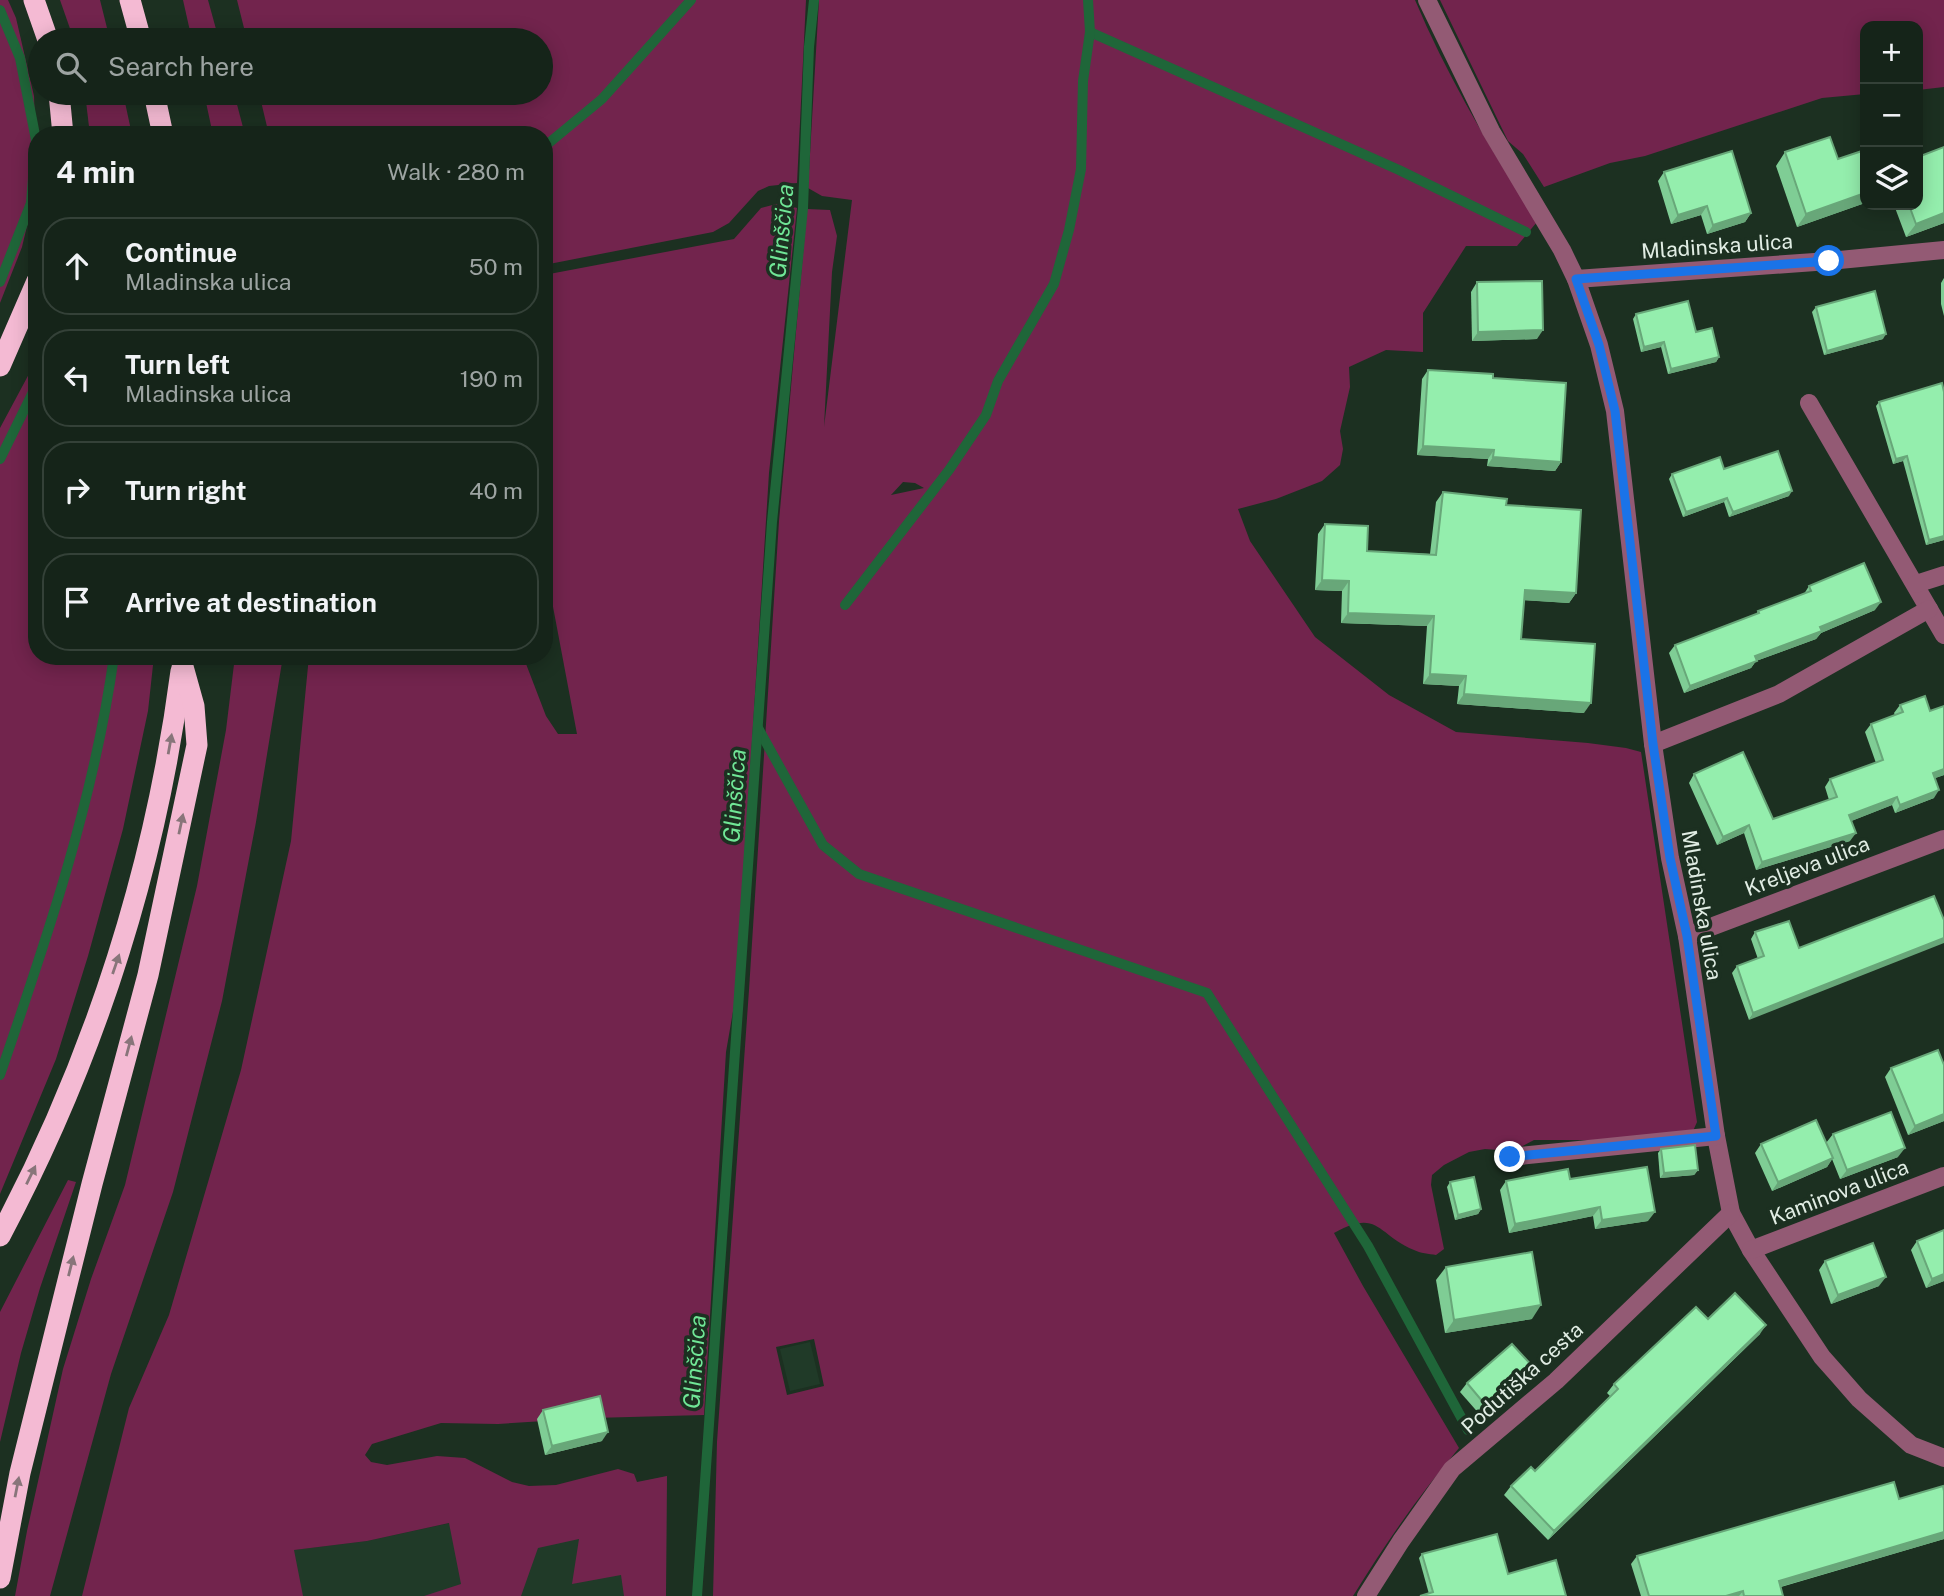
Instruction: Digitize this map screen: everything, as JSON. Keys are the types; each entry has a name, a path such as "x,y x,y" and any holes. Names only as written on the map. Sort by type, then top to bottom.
{"highway":[{"path":"34,0 44,28"},
{"path":"130,0 138,28"},
{"path":"60,105 62,126"},
{"path":"157,105 161,126"},
{"path":"0,366 28,302"},
{"path":"0,1236 30,1180 65,1102 124,940 165,774 182,665"},
{"path":"0,1578 20,1473 92,1184 148,975 197,745 194,706 184,665"}],"street":[{"name":"Mladinska ulica","path":"1427,0 1491,131 1562,250 1576,279 1599,345 1615,411 1653,744 1670,858 1687,936 1716,1136 1731,1213 1751,1250 1822,1357 1859,1399 1911,1445 1944,1458"},
{"name":"Mladinska ulica","path":"1576,279 1944,250"},
{"path":"1809,403 1944,635"},
{"path":"1916,584 1944,575"},
{"path":"1653,744 1779,694 1929,609"},
{"name":"Kreljeva ulica","path":"1687,936 1944,839"},
{"path":"1510,1157 1716,1136"},
{"name":"Kaminova ulica","path":"1751,1250 1944,1176"},
{"name":"Podutiška cesta","path":"1366,1596 1452,1469 1556,1381 1731,1213"}],"shaded area":[{"path":"0,0 8,0 16,18 28,70 28,105 34,105 35,126 28,126 28,222 22,247 0,303"},
{"path":"60,0 100,0 107,28 70,28"},
{"path":"183,0 208,0 216,28 189,28"},
{"path":"237,0 806,0 797,183 769,186 758,191 729,223 713,232 553,263 553,126 267,126 262,105 553,105 553,28 244,28"},
{"path":"819,0 1415,0 1471,113 1537,222 1517,246 1466,246 1423,313 1423,352 1386,350 1349,367 1350,387 1340,431 1343,449 1340,465 1322,481 1276,499 1238,509 1250,541 1315,637 1389,695 1456,732 1588,743 1641,752 1697,1122 1693,1131 1622,1140 1534,1140 1513,1151 1485,1149 1469,1152 1444,1165 1432,1175 1431,1185 1444,1249 1436,1255 1414,1250 1369,1223 1349,1226 1334,1233 1459,1448 1403,1520 1353,1596 713,1596 717,1442 779,521 807,209 830,210 837,236 832,272 824,427 852,200 822,196 808,188","holes":["903,482 915,483 924,488 891,495","814,1339 824,1386 787,1395 776,1347"]},
{"path":"1440,0 1944,0 1944,87 1923,89 1923,21 1860,21 1860,94 1822,98 1645,156 1610,163 1544,187 1523,154 1508,141"},
{"path":"86,105 126,105 130,126 89,126"},
{"path":"207,105 237,105 243,126 211,126"},
{"path":"780,203 797,208 769,473 736,994 726,1052 704,1415 498,1424 441,1423 372,1444 365,1455 371,1462 387,1465 437,1456 465,1458 512,1482 529,1486 556,1485 618,1469 634,1474 637,1482 667,1476 666,1596 624,1596 621,1575 572,1584 579,1539 538,1548 521,1596 424,1596 461,1584 449,1523 367,1541 294,1550 303,1596 82,1596 129,1408 169,1315 241,1070 291,841 308,665 526,665 546,716 558,734 577,734 553,607 553,273 734,239 761,208"},
{"path":"28,376 28,665 153,665 148,711 123,829 88,956 56,1059 0,1194 0,428"},
{"path":"234,665 282,665 256,822 222,1001 173,1192 111,1374 50,1596 15,1596 63,1369 91,1279 125,1185 197,886 226,730"},
{"path":"68,1180 76,1182 21,1353 0,1442 0,1312"},
{"path":"810,1342 820,1384 790,1391 780,1349"},
{"path":"667,1476 666,1596 158,1596 293,1550 367,1541"}],"building":[{"path":"1830,137 1838,159 1860,152 1860,195 1806,214 1785,152"},
{"path":"1944,147 1944,213 1916,224 1911,210 1923,210 1923,155"},
{"path":"1732,151 1751,213 1713,225 1707,206 1678,215 1664,172"},
{"path":"1542,281 1543,330 1478,332 1477,282"},
{"path":"1875,291 1886,334 1827,351 1816,307"},
{"path":"1688,301 1696,332 1712,328 1719,357 1671,369 1664,342 1644,347 1636,314"},
{"path":"1428,370 1493,374 1493,378 1566,383 1561,462 1493,457 1494,450 1423,446"},
{"path":"1942,383 1944,536 1929,540 1907,456 1896,459 1879,402"},
{"path":"1778,451 1792,491 1733,512 1727,498 1686,512 1672,474 1720,457 1724,469"},
{"path":"1443,492 1507,499 1506,505 1581,510 1576,593 1525,590 1521,639 1595,644 1591,703 1464,694 1466,676 1430,674 1434,616 1348,613 1349,581 1322,580 1325,524 1368,526 1367,551 1436,555"},
{"path":"1864,563 1881,602 1820,627 1822,631 1755,656 1757,661 1690,686 1675,645 1811,591 1809,586"},
{"path":"1925,696 1930,711 1944,706 1944,769 1933,773 1939,790 1900,805 1897,797 1849,815 1856,833 1762,862 1749,825 1723,837 1694,774 1743,752 1773,819 1837,797 1830,779 1883,760 1871,724 1903,712 1900,705"},
{"path":"1934,896 1944,920 1944,938 1753,1013 1737,966 1764,956 1755,932 1789,921 1799,948"},
{"path":"1938,1050 1944,1065 1944,1114 1915,1126 1891,1068"},
{"path":"1891,1112 1905,1148 1847,1170 1833,1134"},
{"path":"1816,1120 1833,1158 1778,1182 1761,1144"},
{"path":"1695,1145 1698,1170 1664,1173 1661,1149"},
{"path":"1647,1167 1655,1212 1602,1220 1600,1207 1515,1224 1506,1181 1568,1169 1570,1179"},
{"path":"1474,1177 1481,1209 1458,1215 1450,1182"},
{"path":"1944,1230 1944,1274 1932,1279 1917,1241"},
{"path":"1873,1243 1886,1277 1838,1295 1825,1261"},
{"path":"1532,1252 1541,1305 1454,1320 1446,1267"},
{"path":"1735,1293 1766,1325 1554,1531 1511,1486 1531,1467 1535,1471 1618,1389 1614,1384 1696,1307 1708,1319"},
{"path":"1512,1344 1534,1368 1488,1408 1467,1383"},
{"path":"600,1396 608,1432 552,1446 543,1410"},
{"path":"1894,1482 1899,1499 1943,1486 1944,1532 1779,1581 1783,1596 1744,1596 1743,1591 1726,1596 1649,1596 1637,1556"},
{"path":"1497,1534 1508,1574 1556,1560 1566,1596 1420,1596 1433,1592 1422,1554"}],"waterway":[{"path":"553,140 602,99 691,0"},
{"name":"Glinščica","path":"697,1596 772,522 803,208 809,47 814,0"},
{"path":"845,605 949,470 986,415 998,381 1054,284 1069,230 1081,169 1083,81 1090,32 1088,0"},
{"path":"0,10 20,58 28,99"},
{"path":"1090,32 1399,170 1526,232"},
{"path":"29,105 33,126"},
{"path":"0,282 28,211"},
{"path":"0,459 28,402"},
{"path":"0,1075 35,972 82,816 112,665"},
{"path":"758,728 823,845 859,874 1207,993 1368,1246 1468,1430"}],"route":[{"path":"1510,1157 1716,1136 1687,936 1670,858 1653,744 1615,411 1599,345 1576,279 1829,261"}]}
